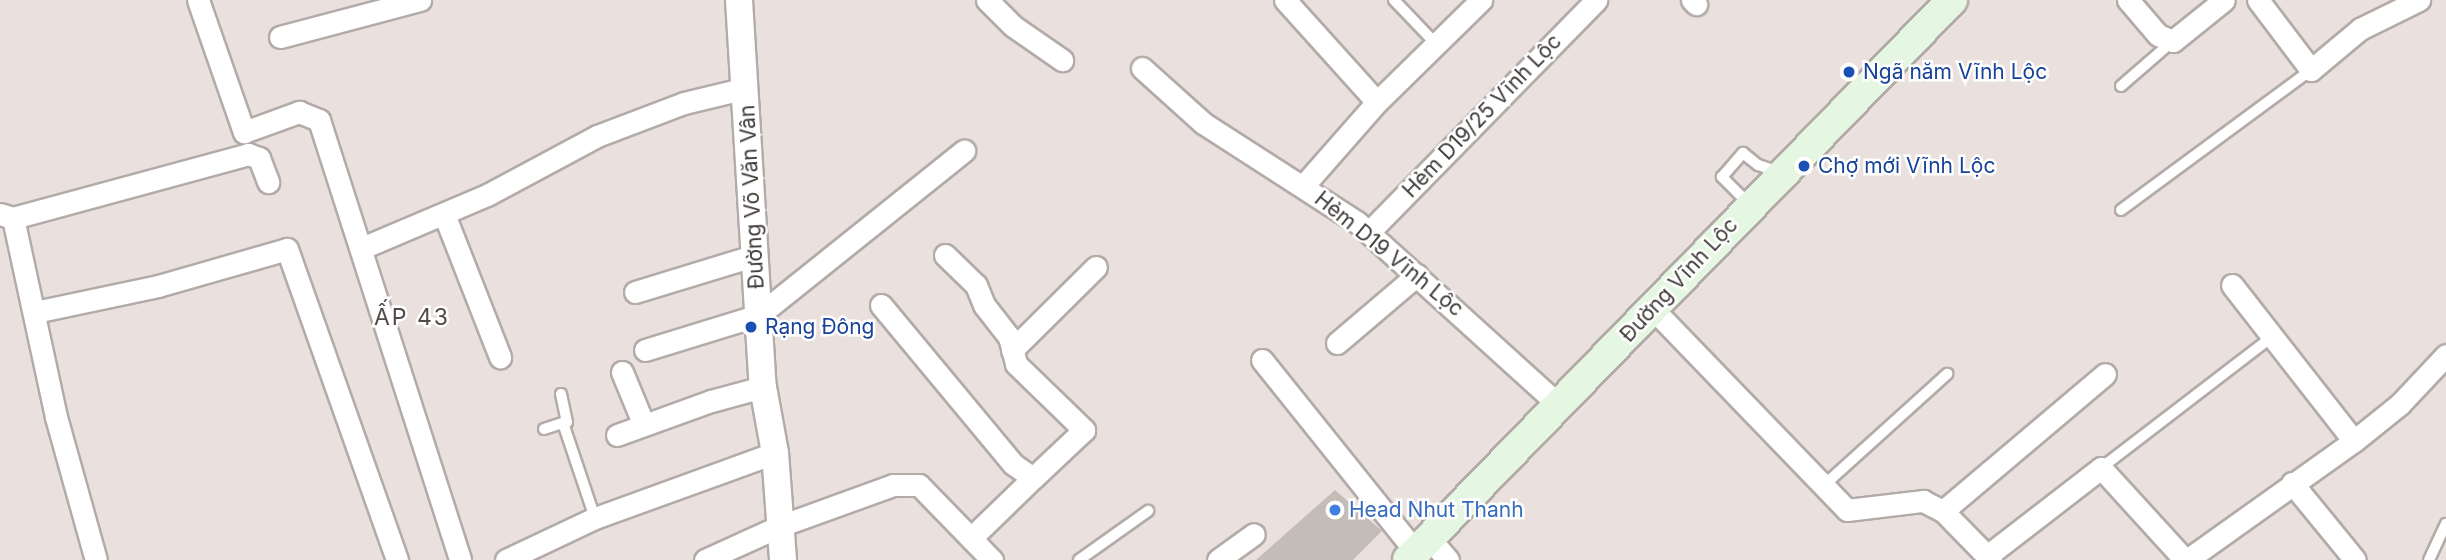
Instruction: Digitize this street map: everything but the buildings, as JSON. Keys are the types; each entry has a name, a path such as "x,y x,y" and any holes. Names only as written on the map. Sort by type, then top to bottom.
{"main road":[{"name":"Đường Vĩnh Lộc","path":"1425,552 1559,405 1749,205 1952,0"}],"street":[{"path":"198,0 244,132 299,112 319,120 362,248 369,286 419,421 430,475 460,560"},
{"path":"280,37 420,0"},
{"path":"988,0 1013,26 1062,60"},
{"path":"1285,0 1377,102"},
{"path":"1304,185 1377,102 1481,0"},
{"name":"Hẻm D19/25 Vĩnh Lộc","path":"1369,232 1596,0"},
{"path":"2128,0 2158,35 2173,41 2224,0"},
{"path":"2258,0 2311,70 2360,29 2419,0"},
{"name":"Đường Võ Văn Vân","path":"743,2 763,387 775,453 783,560"},
{"name":"Hẻm D19 Vĩnh Lộc","path":"1142,68 1203,122 1304,185 1369,232 1559,405"},
{"path":"362,248 444,214 597,136 684,103 746,88"},
{"path":"645,350 759,315 964,151"},
{"path":"96,560 56,417 35,312 6,216 248,154 259,158 268,182"},
{"path":"444,214 500,357"},
{"path":"35,312 158,286 287,249 397,560"},
{"path":"635,292 756,255"},
{"path":"945,255 976,285 1012,350 1016,364 1084,430 971,538"},
{"path":"1012,350 1096,267"},
{"path":"1337,343 1417,275"},
{"path":"2232,285 2354,441"},
{"path":"881,304 1013,464 1033,478"},
{"path":"1653,309 1847,510 1923,501 1943,510 1989,558 2101,468 2186,560 2354,441 2400,404 2446,355"},
{"path":"1262,360 1425,552"},
{"path":"622,372 644,425"},
{"path":"1943,510 2105,374"},
{"path":"617,435 763,387"},
{"path":"506,560 595,518 775,453"},
{"path":"2292,483 2355,560"},
{"path":"705,560 780,526 893,485 919,485 992,560"},
{"path":"1218,560 1254,534"}],"lane":[{"path":"1394,0 1436,44"},
{"path":"2121,86 2173,41"},
{"path":"2121,210 2311,70"},
{"path":"1749,205 1722,177 1743,153 1758,165 1783,173"},
{"path":"2101,468 2272,337"},
{"path":"1822,487 1947,374"},
{"path":"544,429 567,422 561,394"},
{"path":"563,423 595,518"},
{"path":"1079,560 1148,511"},
{"path":"2429,560 2446,524"}],"place":[{"name":"Ngã năm Vĩnh Lộc","path":"1849,72"},
{"name":"Chợ mới Vĩnh Lộc","path":"1804,166"},
{"name":"Rạng Đông","path":"751,327"},
{"name":"Head Nhut Thanh","path":"1335,510"}],"district":[{"name":"ẤP 43","path":"412,317"}]}
